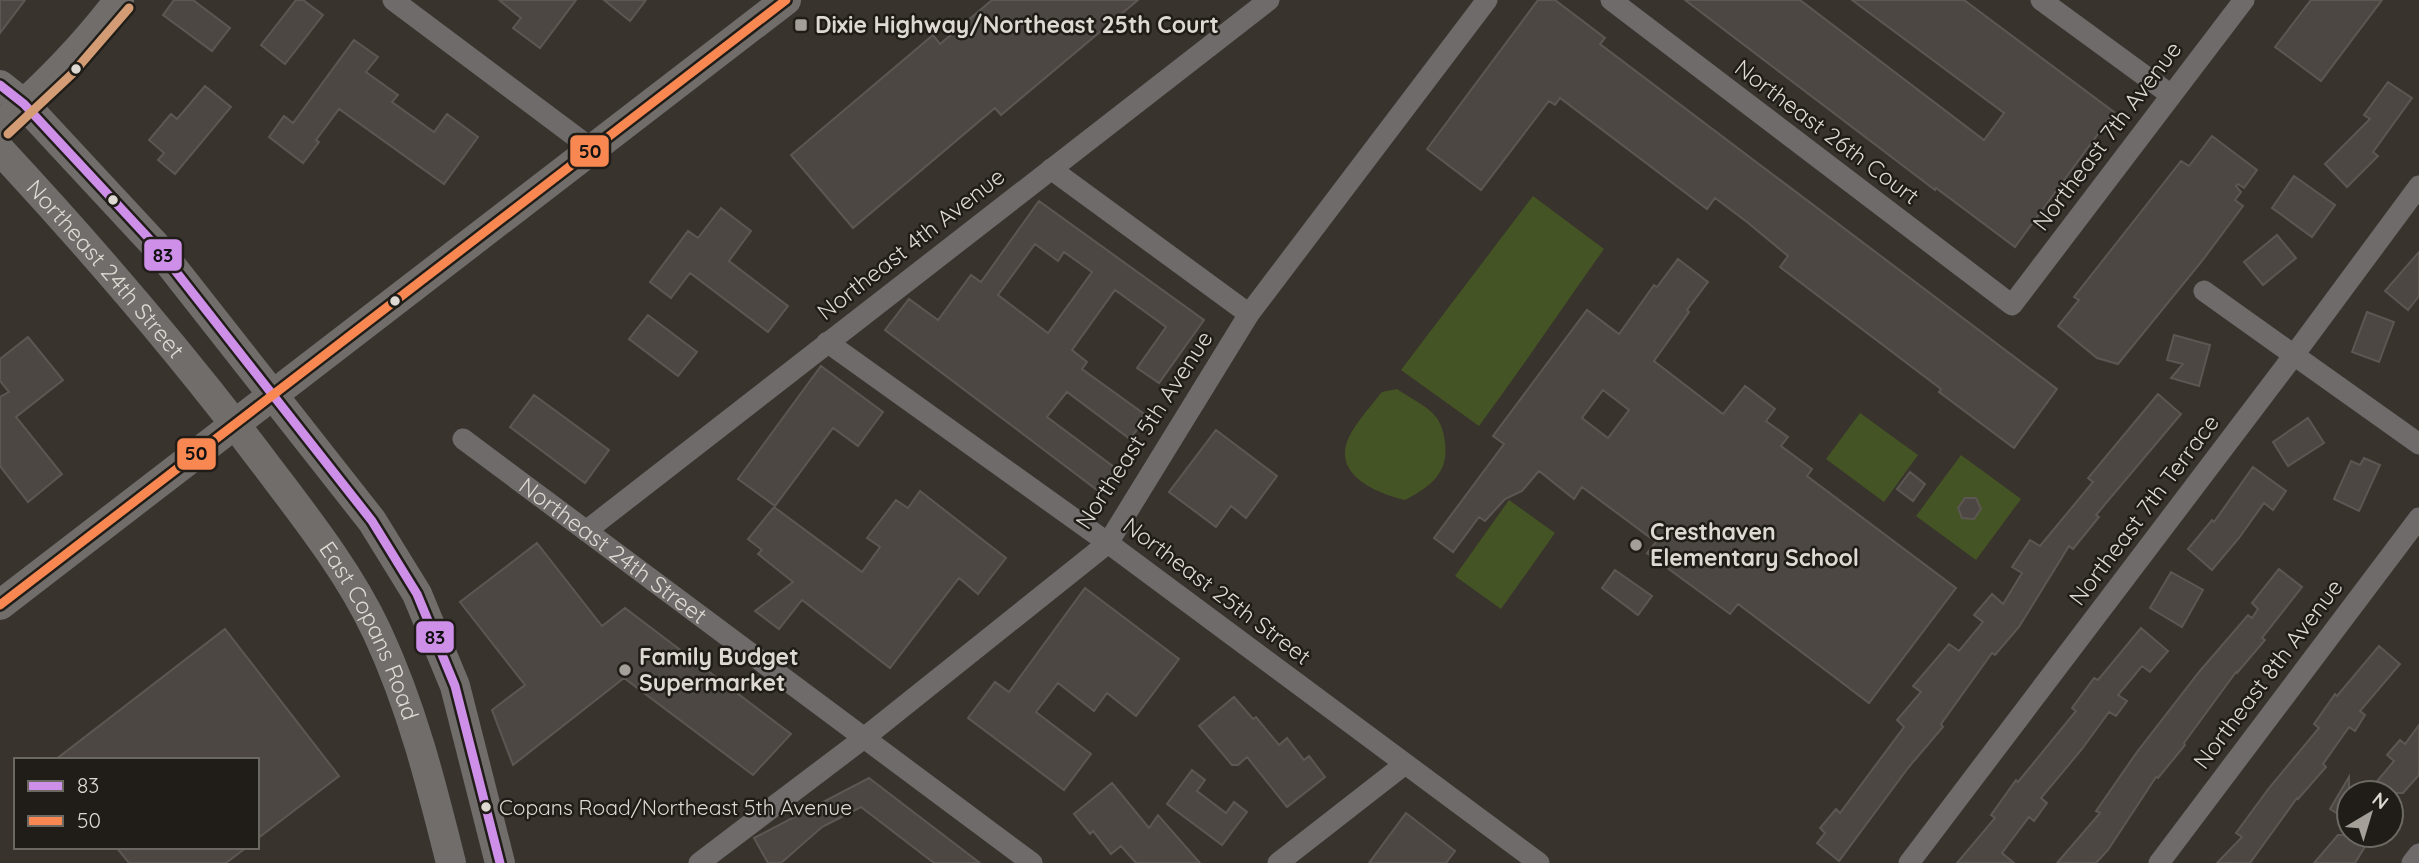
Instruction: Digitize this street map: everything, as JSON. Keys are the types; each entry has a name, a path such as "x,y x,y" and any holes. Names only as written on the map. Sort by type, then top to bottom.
{"main road":[{"path":"0,125 24,104 101,23 118,0"},
{"path":"0,605 786,0"},
{"path":"0,85 24,104 155,245 372,521 417,594 455,686 500,863"},
{"name":"Northeast 24th Street","path":"0,150 128,293 235,424"},
{"name":"East Copans Road","path":"235,424 332,555 376,629 406,698 451,863"}],"street":[{"path":"393,0 416,7 592,149"},
{"name":"Northeast 4th Avenue","path":"586,531 1269,0"},
{"name":"Northeast 5th Avenue","path":"699,863 864,738 1108,543 1249,314 1487,0"},
{"name":"Northeast 26th Court","path":"1611,0 2012,305"},
{"path":"2041,0 2171,95"},
{"name":"Northeast 7th Avenue","path":"2012,305 2244,0"},
{"path":"1051,169 1249,314"},
{"name":"Northeast 7th Terrace","path":"1909,863 2419,186"},
{"path":"2204,291 2419,444"},
{"name":"Northeast 25th Street","path":"827,342 1108,543 1539,863"},
{"name":"Northeast 24th Street","path":"463,439 1032,863"},
{"name":"Northeast 8th Avenue","path":"2159,863 2419,518"},
{"path":"1278,863 1405,764"},
{"path":"2412,863 2419,854"}],"green space":[{"path":"1533,196 1604,249 1479,426 1401,370"},
{"path":"1397,389 1432,413 1441,426 1445,443 1441,471 1430,484 1405,500 1382,493 1360,480 1351,472 1346,462 1345,450 1352,431 1382,392"},
{"path":"1860,413 1918,455 1884,502 1826,459"},
{"path":"1961,455 2021,499 1976,560 1916,516"},
{"path":"1509,500 1555,533 1501,609 1455,576"}],"building":[{"path":"0,0 25,0 0,33"},
{"path":"174,0 193,0 230,28 212,51 163,15"},
{"path":"296,0 303,0 323,15 285,64 261,45"},
{"path":"499,0 576,0 540,48 513,28 521,18"},
{"path":"604,0 646,0 630,21"},
{"path":"992,0 1138,0 1001,115 995,108 853,228 791,155 933,35 940,44"},
{"path":"1538,0 1555,0 1605,38 1600,44 2057,389 2014,448 1780,267 1788,256 1747,222 1715,198 1707,209 1560,98 1555,105 1549,101 1481,190 1427,149"},
{"path":"1685,0 1800,0 1984,140 2004,113 1852,0 1964,0 2114,112 2015,247 1936,188 1935,190"},
{"path":"2311,0 2382,0 2321,81 2275,47"},
{"path":"354,40 378,57 366,72 398,95 392,102 434,132 447,114 478,137 444,184 339,109 303,163 269,137 284,116 293,123"},
{"path":"2388,82 2412,98 2373,152 2378,156 2347,187 2325,164 2370,119 2364,115"},
{"path":"205,86 231,107 175,174 158,160 164,153 149,140 171,114 177,119"},
{"path":"2212,136 2257,170 2244,188 2238,184 2236,186 2241,192 2235,200 2243,206 2118,364 2097,358 2058,326 2079,300 2074,297 2181,161 2189,166"},
{"path":"2294,176 2335,205 2312,237 2272,208"},
{"path":"1039,201 1204,320 1159,383 1137,368 1166,327 1115,290 1072,350 1087,362 1082,369 1147,416 1130,439 1067,392 1047,417 1118,470 1101,493 885,330 909,299 938,320 971,275 981,282","holes":["1035,244 1058,261 1064,252 1092,272 1048,333 998,295"]},
{"path":"721,208 751,231 729,261 788,306 768,332 690,273 671,298 650,282 688,231 698,238"},
{"path":"2277,235 2296,258 2263,285 2244,262"},
{"path":"2419,252 2419,296 2408,310 2385,291"},
{"path":"1678,259 1708,282 1654,361 1723,414 1745,386 1775,409 1766,421 1788,437 1781,446 1812,469 1807,476 1956,588 1869,703 1738,604 1730,614 1647,553 1656,542 1582,487 1574,499 1539,471 1522,491 1505,499 1485,521 1479,517 1453,552 1434,538 1504,444 1493,436 1587,310 1619,334 1654,285 1657,287","holes":["1603,390 1629,410 1608,438 1582,418"]},
{"path":"2367,312 2394,322 2379,362 2352,352"},
{"path":"648,315 697,352 678,376 629,339"},
{"path":"2174,335 2210,345 2199,386 2171,378 2183,364 2167,360"},
{"path":"28,337 63,380 16,417 62,474 28,502 0,466 0,397 9,392 0,381 0,359"},
{"path":"821,366 883,412 858,446 833,428 775,506 738,479"},
{"path":"2158,394 2181,414 2096,515 2099,517 2073,549 2069,546 2019,627 1995,655 1992,653 1941,724 1943,727 1908,768 1839,861 1817,843 1825,833 1820,828 1836,809 1840,813 1904,727 1897,720 1921,692 1913,686 1949,644 1959,651 1983,622 1974,615 1992,594 2003,604 2022,573 2012,567 2030,540 2040,546 2093,482 2088,478"},
{"path":"534,395 609,450 585,483 510,427"},
{"path":"2308,418 2324,443 2288,466 2273,442"},
{"path":"1216,430 1277,476 1246,518 1231,506 1216,527 1169,492"},
{"path":"2364,458 2380,465 2359,511 2334,499 2351,461 2360,465"},
{"path":"2253,467 2286,491 2273,510 2264,503 2212,570 2188,549 2212,520 2214,522"},
{"path":"1910,472 1925,484 1913,501 1897,489"},
{"path":"920,491 1006,558 978,594 959,578 890,668 802,600 779,629 755,611 793,582 758,554 762,550 748,539 774,507 862,572 880,547 867,538 896,500 908,508"},
{"path":"1965,498 1976,498 1981,509 1974,519 1962,518 1958,508"},
{"path":"537,543 602,626 625,608 791,734 753,775 624,678 513,765 492,710 525,685 460,602"},
{"path":"2279,569 2302,587 2262,638 2265,640 2236,672 2185,745 2158,778 2156,777 2108,850 2096,863 2057,863 2100,813 2096,811 2137,752 2199,672 2248,615 2252,618 2258,609 2252,603"},
{"path":"1615,570 1652,596 1638,615 1602,588"},
{"path":"2171,572 2203,590 2182,627 2150,608"},
{"path":"1085,588 1179,659 1136,716 1107,693 1094,711 1058,683 1036,712 1091,754 1064,790 968,718 995,682 1009,692"},
{"path":"2141,628 2168,651 2150,672 2142,666 2118,695 2127,701 2116,716 2109,712 2041,798 2047,803 2034,821 2029,817 2002,853 2014,863 1957,863 1995,818 1991,815 2016,780 2018,782 2076,711 2072,708 2094,678 2098,680"},
{"path":"225,629 339,776 259,837 259,758 58,758"},
{"path":"2379,646 2400,664 2360,711 2365,715 2355,731 2349,727 2323,764 2326,767 2297,798 2250,863 2217,863 2242,837 2236,833 2319,728 2314,724 2335,694 2337,696"},
{"path":"1234,697 1253,719 1256,717 1279,745 1287,738 1304,760 1309,756 1325,777 1287,807 1247,757 1238,765 1232,765 1199,726"},
{"path":"2419,725 2419,775 2405,791 2405,779 2379,779 2394,761 2387,755 2400,740 2405,744"},
{"path":"1192,770 1205,780 1197,791 1226,813 1234,802 1247,812 1222,845 1167,804"},
{"path":"869,778 980,863 934,863 861,807 822,827 781,863 768,863 754,838"},
{"path":"1112,783 1149,828 1158,815 1200,863 1136,863 1121,846 1111,854 1093,831 1090,834 1074,814"},
{"path":"1406,813 1455,851 1446,863 1369,863"},
{"path":"2335,838 2335,849 2364,849 2355,863 2314,863"},
{"path":"118,849 244,849 226,863 129,863"}],"transit line":[{"name":"50","path":"0,605 786,0"},
{"path":"8,134 72,74 129,8"},
{"name":"83","path":"0,85 24,104 155,245 372,521 417,594 455,686 500,863"}],"place":[{"name":"Dixie Highway/Northeast 25th Court","path":"801,25"},
{"name":"Cresthaven Elementary School","path":"1636,545"},
{"name":"Family Budget Supermarket","path":"625,670"},
{"name":"Copans Road/Northeast 5th Avenue","path":"486,807"}]}
